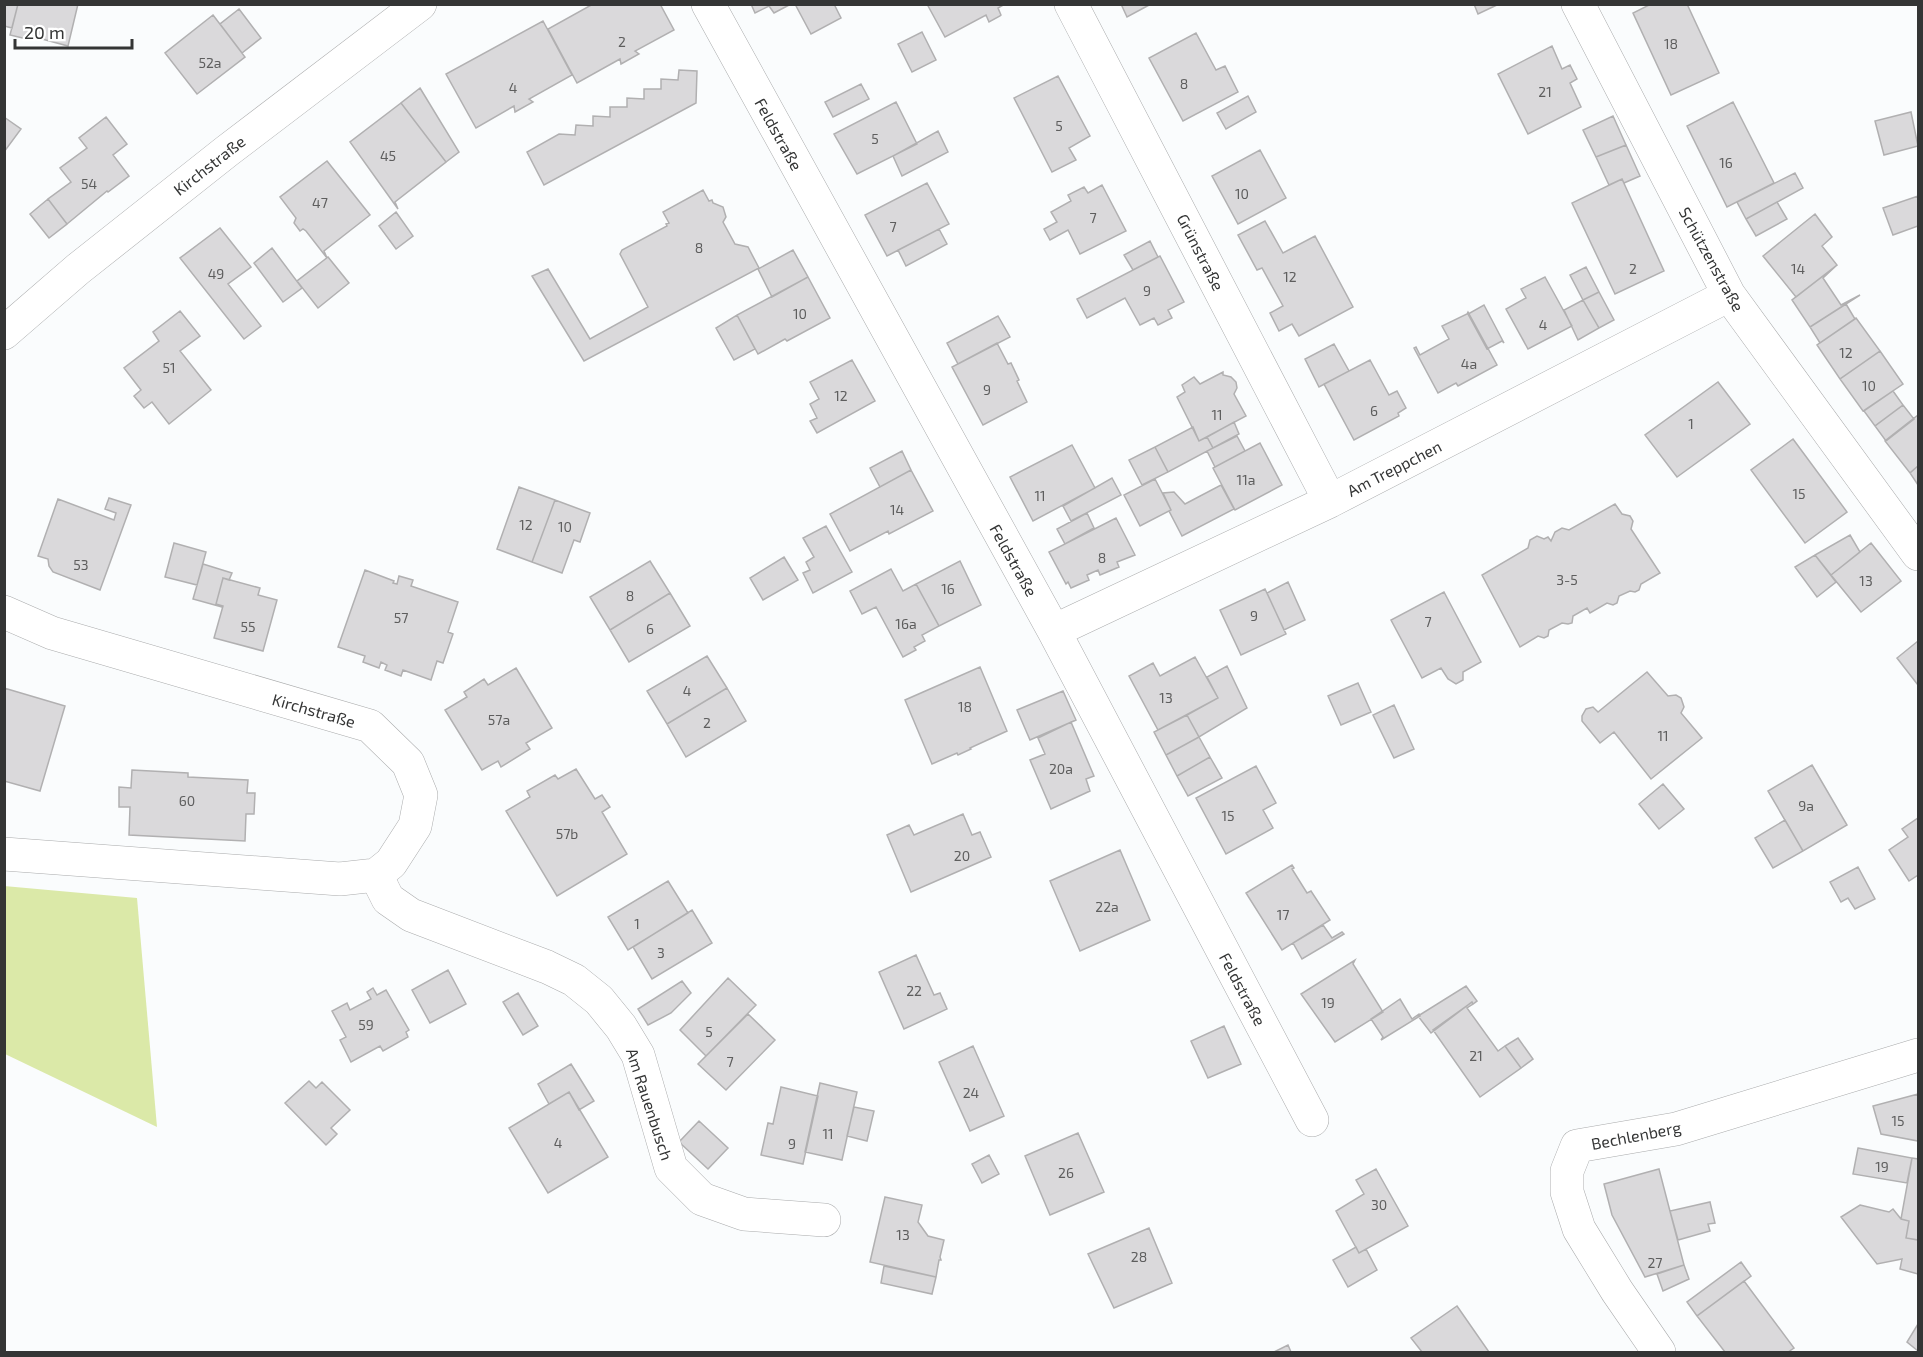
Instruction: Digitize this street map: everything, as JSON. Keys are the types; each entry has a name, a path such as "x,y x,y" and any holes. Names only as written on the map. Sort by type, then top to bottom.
{"street":[{"name":"Kirchstraße","path":"4,333 78,269 199,173 420,4"},
{"name":"Feldstraße","path":"708,4 1054,631 1312,1120"},
{"name":"Grünstraße","path":"1071,4 1330,501"},
{"name":"Schützenstraße","path":"1578,4 1728,296 1918,554"},
{"name":"Am Treppchen","path":"1054,631 1330,501 1728,296"},
{"name":"Kirchstraße","path":"4,612 52,633 370,726 408,763 421,795 415,826 391,863 376,875"},
{"path":"4,854 340,879 376,875"},
{"name":"Am Rauenbusch","path":"376,875 388,899 411,915 547,967 574,980 599,1000 621,1027 638,1055 671,1168 702,1199 744,1214 824,1220"},
{"name":"Bechlenberg","path":"1659,1353 1579,1229 1567,1192 1567,1171 1577,1146 1676,1129 1918,1055"}],"green space":[{"path":"4,886 137,898 157,1127 5,1054"}],"building":[{"path":"4,4 18,4 12,28 4,26"},
{"path":"18,4 78,4 68,46 31,36 31,40 10,35"},
{"path":"593,4 660,4 674,30 635,51 639,54 621,64 620,59 577,83 548,29"},
{"path":"751,4 791,4 774,13 769,6 755,13"},
{"path":"795,4 834,4 841,18 811,34"},
{"path":"927,4 1005,4 998,8 1000,16 989,22 986,15 945,37"},
{"path":"1121,4 1151,4 1127,17"},
{"path":"1474,4 1499,4 1478,14"},
{"path":"1651,4 1687,4 1719,73 1671,95 1633,13"},
{"path":"239,9 261,38 242,53 220,24"},
{"path":"213,15 245,57 197,94 165,53"},
{"path":"543,21 572,75 529,99 533,102 515,112 514,106 476,128 446,74"},
{"path":"922,32 936,60 912,72 898,44"},
{"path":"1196,33 1216,70 1225,66 1238,92 1183,121 1149,58"},
{"path":"1552,46 1562,69 1570,65 1577,79 1570,83 1581,107 1528,134 1498,74"},
{"path":"679,70 697,71 696,103 544,185 527,152 559,134 575,135 576,125 593,126 593,116 610,117 610,107 627,107 627,98 644,99 644,89 661,89 661,79 678,80"},
{"path":"1058,76 1090,136 1069,148 1076,160 1052,172 1014,98"},
{"path":"861,84 869,99 833,117 825,102"},
{"path":"420,88 459,152 446,162 401,103"},
{"path":"1248,96 1256,112 1226,129 1217,113"},
{"path":"896,102 917,144 857,174 834,134"},
{"path":"1733,102 1774,183 1727,207 1687,126"},
{"path":"401,103 446,162 395,202 398,209 350,142"},
{"path":"1911,112 1918,146 1884,155 1875,121"},
{"path":"1613,116 1626,145 1596,157 1583,130"},
{"path":"4,117 21,129 4,152"},
{"path":"106,117 127,144 113,155 129,176 67,224 48,199 71,182 60,168 87,148 79,138"},
{"path":"938,131 948,152 902,176 893,156"},
{"path":"1626,145 1640,176 1624,183 1622,179 1609,185 1596,157"},
{"path":"1260,150 1286,198 1238,224 1212,176"},
{"path":"327,161 370,215 324,251 327,258 306,231 303,229 300,231 294,223 296,218 280,197"},
{"path":"1795,173 1803,188 1746,219 1737,202"},
{"path":"1622,179 1664,271 1615,294 1572,203"},
{"path":"927,183 949,224 887,256 865,215"},
{"path":"1102,185 1126,231 1080,254 1068,230 1050,240 1044,229 1057,222 1051,212 1071,201 1068,195 1084,187 1088,193"},
{"path":"703,190 709,201 712,200 713,203 723,207 726,217 723,222 735,244 748,247 759,268 584,361 532,276 548,269 590,339 648,307 620,254 622,250 667,226 666,224 669,223 663,212"},
{"path":"1918,196 1918,226 1893,235 1883,208"},
{"path":"48,199 67,224 49,238 30,214"},
{"path":"1777,202 1787,219 1756,236 1746,219"},
{"path":"396,212 413,236 396,249 379,226"},
{"path":"1815,214 1832,237 1822,246 1837,265 1796,297 1763,256"},
{"path":"1265,221 1283,253 1315,236 1353,307 1299,336 1292,324 1279,331 1270,313 1283,306 1262,268 1257,270 1238,235"},
{"path":"220,228 251,267 228,284 261,326 244,339 180,258"},
{"path":"939,229 947,244 906,266 898,250"},
{"path":"1150,241 1158,257 1133,270 1124,255"},
{"path":"272,248 302,288 283,302 254,263"},
{"path":"793,250 808,277 772,297 758,269"},
{"path":"1160,256 1184,302 1168,310 1172,318 1158,325 1154,318 1140,325 1125,298 1087,318 1077,299"},
{"path":"328,257 349,283 318,308 297,281"},
{"path":"1837,265 1823,278 1841,305 1860,295 1810,327 1792,300"},
{"path":"1586,267 1599,292 1583,300 1570,275"},
{"path":"808,277 830,318 758,354 737,315"},
{"path":"1545,277 1572,326 1528,349 1506,309 1526,298 1521,289"},
{"path":"1599,292 1614,320 1599,328 1583,300"},
{"path":"1583,300 1599,328 1578,340 1564,310"},
{"path":"1846,304 1855,319 1820,343 1810,327"},
{"path":"1484,305 1504,343 1502,341 1487,349 1468,314"},
{"path":"180,311 200,336 180,351 211,390 169,424 152,402 144,408 134,396 141,390 124,368 159,341 153,332"},
{"path":"1468,312 1497,365 1458,386 1456,383 1438,393 1414,348 1416,347 1420,355 1449,339 1442,326"},
{"path":"737,315 755,349 734,360 716,328"},
{"path":"998,316 1010,337 958,364 947,343"},
{"path":"1856,318 1880,351 1840,379 1817,345"},
{"path":"997,343 1008,364 1011,363 1027,402 983,425 952,367"},
{"path":"1334,344 1349,371 1319,387 1305,359"},
{"path":"1880,351 1903,384 1863,411 1840,379"},
{"path":"852,360 875,401 817,433 810,421 817,418 810,404 819,399 810,382"},
{"path":"1370,360 1389,395 1397,391 1406,408 1398,413 1399,416 1354,440 1324,384"},
{"path":"1223,372 1223,375 1231,377 1236,382 1237,388 1234,394 1246,416 1199,441 1177,397 1185,392 1182,385 1194,377 1200,384"},
{"path":"1718,382 1750,424 1677,477 1645,435"},
{"path":"1893,391 1903,405 1875,426 1864,411"},
{"path":"1903,405 1914,419 1886,441 1875,426"},
{"path":"1918,415 1918,466 1910,473 1885,441"},
{"path":"1234,422 1239,434 1213,448 1207,437"},
{"path":"1193,427 1199,441 1207,437 1213,448 1168,472 1155,447"},
{"path":"1237,436 1245,451 1215,467 1207,451"},
{"path":"1793,439 1847,512 1805,543 1751,470"},
{"path":"1260,443 1282,485 1235,510 1213,468"},
{"path":"1072,445 1095,488 1033,521 1010,477"},
{"path":"1155,447 1168,472 1142,485 1129,460"},
{"path":"902,451 911,470 880,487 870,468"},
{"path":"1918,466 1918,485 1910,473"},
{"path":"911,470 933,511 850,551 830,514"},
{"path":"1112,478 1121,495 1071,521 1063,506"},
{"path":"1155,479 1171,510 1140,526 1124,495"},
{"path":"1221,485 1234,509 1182,536 1163,493 1174,492 1185,504"},
{"path":"519,487 555,500 532,562 497,549"},
{"path":"109,498 131,505 100,590 53,572 48,559 38,556 58,499 114,520 116,513 105,509"},
{"path":"555,500 590,513 580,542 574,540 562,573 532,562"},
{"path":"1615,504 1622,514 1630,516 1633,521 1631,529 1660,573 1641,584 1639,590 1619,596 1617,603 1613,605 1607,603 1590,613 1587,608 1573,616 1572,623 1562,623 1549,630 1548,636 1544,638 1538,636 1520,647 1482,575 1528,548 1530,540 1537,536 1544,539 1548,537 1551,541 1555,532 1562,528 1569,530"},
{"path":"1087,513 1094,528 1065,544 1057,529"},
{"path":"1116,518 1135,555 1117,562 1119,567 1100,575 1098,570 1087,575 1089,580 1071,588 1068,582 1066,584 1049,552"},
{"path":"826,526 852,572 813,593 803,573 810,570 806,562 814,557 803,538"},
{"path":"1850,535 1860,552 1831,575 1815,555"},
{"path":"174,543 206,552 197,585 165,577"},
{"path":"1871,543 1901,581 1861,612 1831,575"},
{"path":"1815,555 1836,582 1817,597 1795,567"},
{"path":"784,557 798,580 763,600 750,578"},
{"path":"650,561 670,593 610,630 590,597"},
{"path":"960,561 981,605 939,626 916,584"},
{"path":"203,564 232,573 229,580 223,578 216,604 222,607 193,599"},
{"path":"891,569 903,591 916,584 939,626 922,635 925,641 914,647 916,650 903,657 876,607 862,614 850,591"},
{"path":"365,570 397,584 399,576 413,580 411,586 458,602 448,632 453,634 443,663 437,661 431,680 403,670 401,676 385,670 387,665 381,662 379,668 363,662 365,656 338,647"},
{"path":"223,578 260,588 258,595 277,600 263,651 214,638 223,606 216,604"},
{"path":"1288,582 1305,620 1284,630 1267,593"},
{"path":"1265,589 1286,634 1241,655 1220,610"},
{"path":"1444,592 1481,662 1463,672 1463,680 1456,684 1448,679 1441,668 1422,678 1391,620"},
{"path":"670,593 690,626 629,662 610,630"},
{"path":"1918,641 1918,685 1897,658"},
{"path":"707,656 727,688 667,724 647,691"},
{"path":"1195,657 1218,698 1158,730 1129,676 1153,663 1160,676"},
{"path":"1227,666 1247,708 1199,737 1187,715 1218,698 1207,677"},
{"path":"980,667 1007,731 958,755 957,753 932,764 905,700"},
{"path":"516,668 552,728 526,743 530,749 501,767 498,761 482,770 445,710 467,697 464,692 484,679 488,685"},
{"path":"1647,672 1668,696 1676,695 1681,698 1684,707 1681,713 1702,738 1651,779 1614,732 1600,743 1582,721 1586,709 1593,707 1598,712"},
{"path":"1358,683 1371,712 1341,725 1328,696"},
{"path":"4,688 65,706 40,791 4,781"},
{"path":"727,688 746,721 686,757 667,724"},
{"path":"1063,691 1076,720 1030,740 1017,710"},
{"path":"1394,705 1414,749 1394,758 1373,715"},
{"path":"1187,715 1199,737 1166,755 1154,732"},
{"path":"1071,722 1094,776 1086,779 1090,791 1051,809 1030,760 1045,754 1038,738"},
{"path":"1199,737 1210,757 1177,776 1166,755"},
{"path":"1210,757 1222,778 1188,796 1177,776"},
{"path":"1812,765 1847,825 1803,851 1768,791"},
{"path":"1256,766 1276,803 1263,810 1273,828 1226,854 1196,798"},
{"path":"576,769 595,799 602,795 610,807 602,812 627,854 557,896 506,811 530,797 527,791 555,775 558,779"},
{"path":"132,770 188,773 188,777 248,780 247,793 255,793 254,814 246,814 245,841 129,835 130,807 119,807 119,787 131,788"},
{"path":"1663,784 1684,809 1659,829 1639,804"},
{"path":"963,814 972,835 980,832 991,857 911,892 887,835 909,825 914,835"},
{"path":"1918,818 1918,875 1909,881 1889,850 1908,837 1902,829"},
{"path":"1785,820 1803,851 1773,868 1755,838"},
{"path":"1120,850 1150,920 1080,951 1050,881"},
{"path":"1292,865 1294,868 1292,869 1307,893 1311,891 1330,920 1282,950 1246,893"},
{"path":"1858,867 1875,899 1855,909 1848,898 1841,902 1830,882"},
{"path":"668,881 688,913 628,950 608,917"},
{"path":"692,910 712,943 652,979 633,947"},
{"path":"1323,925 1332,938 1342,932 1344,934 1302,959 1293,943"},
{"path":"916,955 934,995 940,993 947,1009 904,1029 879,972"},
{"path":"1355,960 1353,964 1383,1012 1335,1042 1301,994"},
{"path":"448,970 466,1004 430,1023 412,990"},
{"path":"728,978 756,1005 706,1056 680,1030"},
{"path":"682,981 691,993 671,1013 648,1025 638,1009"},
{"path":"1466,986 1477,1001 1473,1004 1472,1002 1431,1033 1418,1016"},
{"path":"373,988 377,995 386,990 409,1030 406,1032 408,1037 383,1051 380,1046 351,1062 340,1040 346,1037 332,1011 347,1003 350,1010 371,999 367,992"},
{"path":"518,993 538,1026 523,1035 503,1002"},
{"path":"1400,999 1412,1019 1419,1014 1420,1016 1381,1040 1383,1037 1371,1019"},
{"path":"1472,1002 1473,1004 1467,1008 1498,1051 1505,1046 1521,1068 1480,1097 1433,1030"},
{"path":"748,1014 775,1040 726,1090 698,1064"},
{"path":"1224,1026 1241,1064 1208,1078 1191,1041"},
{"path":"1518,1038 1533,1059 1521,1068 1505,1046"},
{"path":"973,1046 1004,1116 970,1131 939,1062"},
{"path":"571,1064 594,1101 579,1110 569,1092 549,1104 538,1084"},
{"path":"309,1081 316,1088 322,1082 350,1110 331,1128 337,1134 326,1145 285,1103"},
{"path":"820,1083 857,1092 842,1160 805,1152"},
{"path":"781,1087 818,1096 803,1164 761,1155 768,1123 773,1124"},
{"path":"569,1092 608,1157 548,1193 509,1128"},
{"path":"1918,1094 1918,1141 1881,1134 1873,1106"},
{"path":"854,1107 874,1111 867,1141 847,1136"},
{"path":"699,1121 728,1148 708,1169 679,1142"},
{"path":"1078,1133 1104,1192 1050,1215 1025,1156"},
{"path":"1858,1148 1912,1158 1907,1183 1853,1174"},
{"path":"989,1155 999,1174 982,1183 972,1164"},
{"path":"1912,1158 1918,1159 1918,1240 1906,1238 1909,1221 1901,1219"},
{"path":"1376,1169 1408,1226 1359,1253 1336,1211 1364,1194 1356,1180"},
{"path":"1659,1169 1684,1265 1645,1277 1612,1215 1604,1184"},
{"path":"885,1197 922,1205 918,1222 928,1236 944,1240 936,1277 870,1262"},
{"path":"1710,1202 1715,1223 1708,1224 1710,1231 1678,1240 1670,1211"},
{"path":"1860,1205 1889,1212 1893,1209 1901,1219 1909,1221 1906,1238 1918,1240 1918,1274 1900,1269 1902,1259 1877,1264 1841,1217"},
{"path":"1149,1228 1172,1283 1114,1308 1088,1254"},
{"path":"1356,1247 1359,1253 1366,1249 1377,1270 1348,1287 1333,1260"},
{"path":"1741,1262 1751,1276 1697,1316 1687,1302"},
{"path":"1684,1265 1689,1279 1663,1291 1657,1274"},
{"path":"884,1266 936,1277 932,1294 881,1283"},
{"path":"1744,1281 1794,1348 1788,1352 1725,1352 1697,1316"},
{"path":"1457,1306 1489,1352 1422,1352 1411,1338"},
{"path":"1918,1324 1918,1351 1907,1342"},
{"path":"1288,1345 1291,1352 1274,1352"}]}
